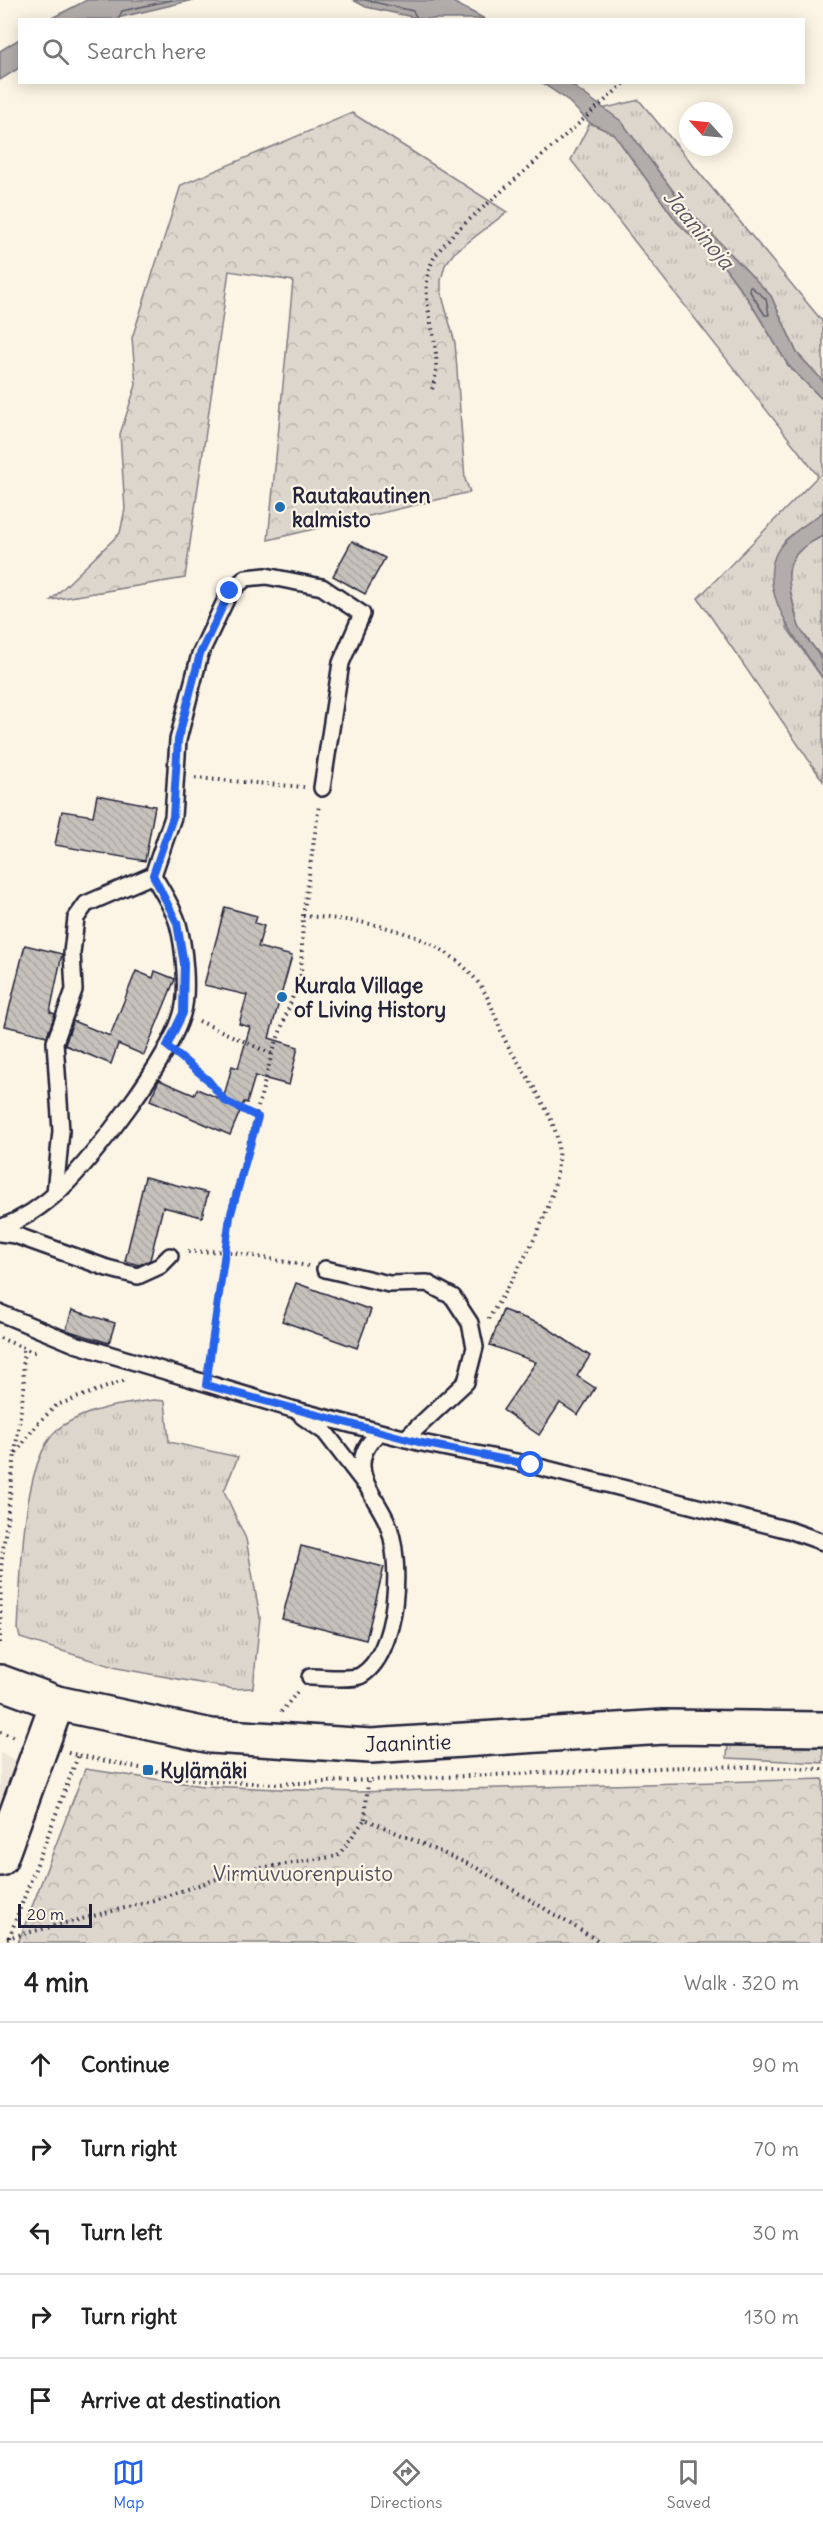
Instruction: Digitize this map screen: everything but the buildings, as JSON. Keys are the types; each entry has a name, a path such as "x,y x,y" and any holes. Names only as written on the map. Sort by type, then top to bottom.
{"main road":[{"name":"Jaanintie","path":"0,1682 57,1703 211,1736 371,1746 664,1727 823,1729"},
{"path":"0,1859 57,1703"}],"lane":[{"path":"0,1228 16,1222 55,1193 123,1115 167,1046 183,1013 184,964 177,923 153,875 173,817 178,740 200,654 230,591 246,578 266,576 322,587 362,614 341,663 321,788"},
{"path":"55,1193 61,1131 55,1042 74,990 72,953 76,918 86,904 153,875"},
{"path":"0,1233 15,1235 107,1268 138,1276 160,1266 170,1256"},
{"path":"326,1269 388,1284 427,1283 453,1297 470,1323 475,1344 466,1382 405,1439"},
{"path":"0,1313 75,1344 168,1374 292,1409 405,1439 543,1468 789,1530 823,1542"},
{"path":"292,1409 325,1432 369,1488 387,1522 395,1552 396,1593 382,1653 372,1667 359,1677 310,1677"},
{"path":"369,1488 362,1463 368,1443 380,1432"}],"path":[{"path":"432,389 438,357 426,283 433,260 453,234 624,84"},
{"path":"175,776 321,788 303,916 301,974 273,1054 230,1217 206,1385"},
{"path":"303,916 370,922 404,933 444,952 480,986 492,1006 505,1042 543,1103 558,1143 554,1190 532,1244 475,1344"},
{"path":"183,1013 273,1054"},
{"path":"167,1046 208,1080 225,1101 258,1117"},
{"path":"170,1256 180,1252 226,1251 326,1269"},
{"path":"0,1643 1,1567 24,1387 23,1348"},
{"path":"15,1454 37,1424 57,1405 133,1377 168,1374"},
{"path":"280,1712 310,1677"},
{"path":"0,1732 13,1736"},
{"path":"7,1941 78,1756 202,1781 274,1784 368,1782 710,1766 823,1769"},
{"path":"7,1941 148,1902 241,1871 338,1856 365,1819 368,1782"},
{"path":"365,1819 475,1867 602,1943"}],"shaded area":[{"path":"0,1753 19,1763 0,1813"}],"green space":[{"path":"639,100 679,148 679,156 685,156 823,322 823,381 797,353 771,296 682,203 621,121 601,109"},
{"path":"352,113 507,212 454,253 445,265 441,280 441,292 455,343 465,479 470,492 268,540 293,281 229,271 185,578 51,600 120,533 125,509 120,434 136,385 132,338 181,185"},
{"path":"590,123 614,134 677,222 725,268 750,302 788,365 823,400 823,512 785,540 787,628 823,679 823,781 698,598 818,476 571,160"},
{"path":"823,536 823,659 799,628 788,581 789,565 799,548"},
{"path":"154,1400 165,1401 169,1442 238,1457 224,1491 246,1539 260,1617 253,1688 233,1689 117,1668 20,1638 18,1629 25,1520 30,1490 38,1463 48,1441 62,1426 84,1415 118,1405"},
{"path":"728,1742 823,1744 823,1763 727,1758"},
{"name":"Virmuvuorenpuisto","path":"85,1769 203,1786 356,1792 823,1779 823,1943 18,1943"}],"water":[{"path":"87,0 193,0 117,18 52,18"},
{"path":"353,0 451,1 483,18 417,18 366,7"},
{"path":"18,40 18,69 0,80 0,51"},
{"name":"Jaaninoja","path":"544,84 570,84 621,121 682,203 771,296 797,353 823,381 823,400 788,365 750,302 725,268 677,222 614,134 590,123 566,99"},
{"path":"823,512 823,536 802,548 796,555 789,570 789,579 798,624 820,657 823,679 781,612 774,593 771,574 775,556 786,540"}],"place":[{"name":"Rautakautinen kalmisto","path":"280,507"},
{"name":"Kurala Village of Living History","path":"282,997"},
{"name":"Kylämäki","path":"148,1770"}],"route":[{"path":"230,591 200,654 178,740 173,817 153,875 177,923 184,964 183,1013 167,1046 208,1080 225,1101 258,1117 230,1217 206,1385 422,1443 531,1465"}]}
